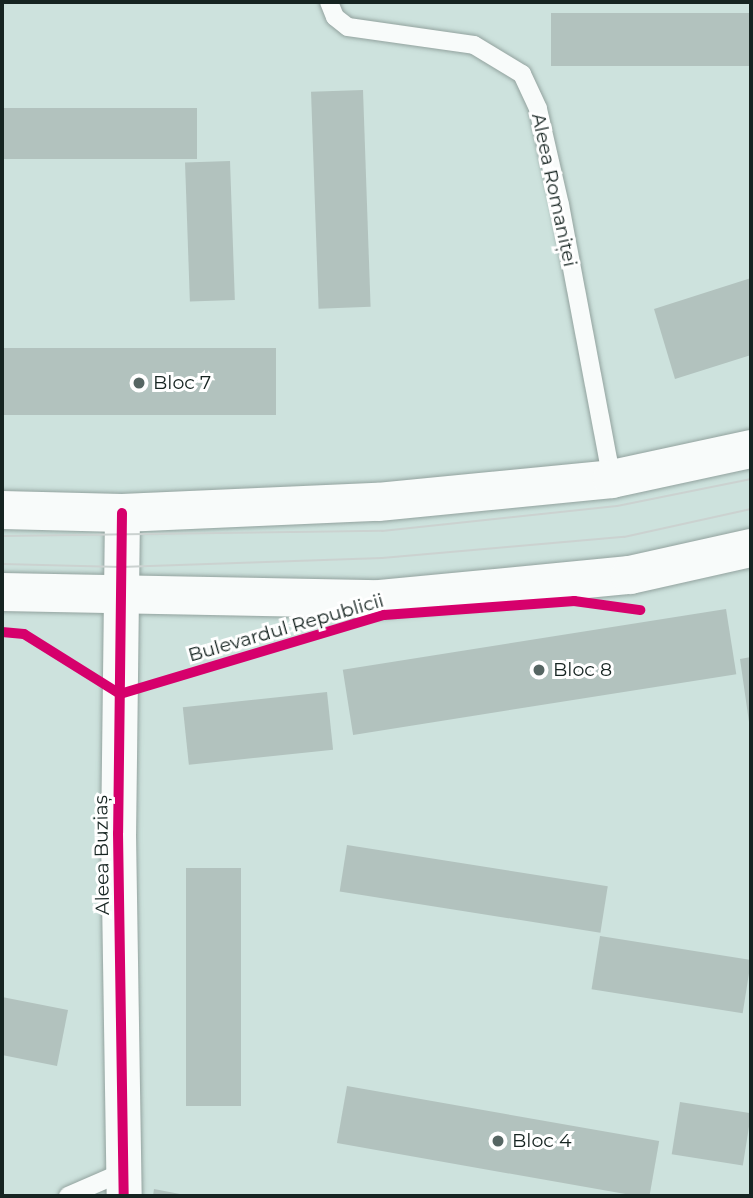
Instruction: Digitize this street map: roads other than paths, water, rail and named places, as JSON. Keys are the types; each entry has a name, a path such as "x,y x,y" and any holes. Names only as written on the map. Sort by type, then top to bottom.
{"main road":[{"path":"2,510 122,513 378,502 612,479 751,449"},
{"name":"Bulevardul Republicii","path":"2,592 121,598 380,599 630,575 751,548"}],"street":[{"name":"Aleea Buziaș","path":"122,513 124,1184"}],"lane":[{"name":"Aleea Romaniței","path":"328,2 335,17 348,27 474,45 522,74 538,109 560,205 612,479"},
{"path":"68,1196 124,1184"}],"tram line":[{"path":"2,536 382,531 617,506 751,479"},
{"path":"2,564 121,567 382,558 624,537 751,509"}],"place":[{"name":"Bloc 7","path":"139,383"},
{"name":"Bloc 8","path":"539,670"},
{"name":"Bloc 4","path":"498,1141"}]}
